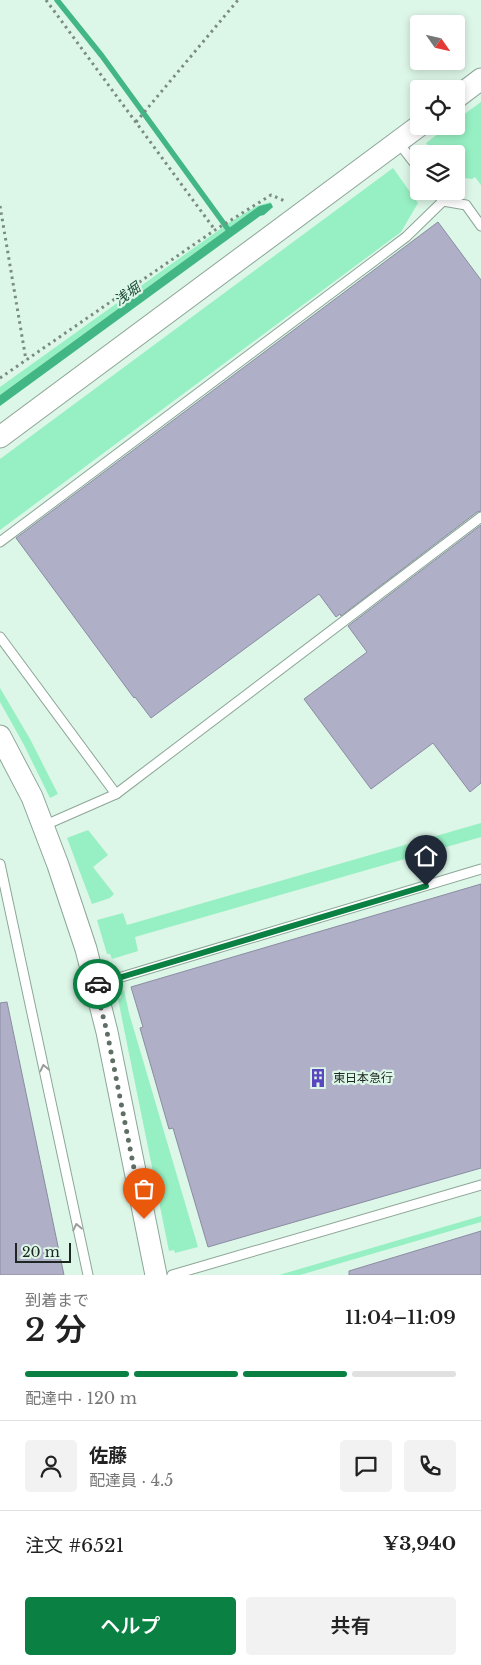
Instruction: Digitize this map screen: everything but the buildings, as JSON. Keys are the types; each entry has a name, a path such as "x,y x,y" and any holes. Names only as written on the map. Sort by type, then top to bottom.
{"street":[{"path":"465,91 481,79"},
{"path":"0,437 410,133"},
{"path":"0,736 32,797 58,864 86,949 107,1032 156,1275"}],"lane":[{"path":"398,142 410,157"},
{"path":"0,542 406,237 443,201 466,205 481,226"},
{"path":"43,826 116,794 481,517"},
{"path":"0,637 116,794"},
{"path":"0,864 88,1275"},
{"path":"95,985 481,869"},
{"path":"172,1275 481,1185"}],"path":[{"path":"46,0 215,230"},
{"path":"136,122 238,0"},
{"path":"0,378 215,230 270,195 306,211"},
{"path":"0,206 26,360"}],"shaded area":[{"path":"481,102 481,185 475,177 472,179 465,178 465,145 428,145 426,143 436,135 465,135 465,114"},
{"path":"393,168 410,192 410,200 416,200 418,203 401,232 0,530 0,459"},
{"path":"270,202 259,206 0,395 0,387 230,222 257,206"},
{"path":"271,203 273,207 264,215 260,216 0,406 0,395 259,206"},
{"path":"0,688 30,739 58,794 50,798 0,702"},
{"path":"481,823 481,837 135,937 138,951 112,959 110,954 107,954 97,920 123,913 127,925"},
{"path":"88,830 108,855 93,867 114,894 110,898 92,904 67,838"},
{"path":"124,990 129,1013 198,1247 175,1253 174,1250 169,1251 118,999 121,998 120,992"},
{"path":"481,1216 481,1222 300,1275 279,1275"}],"waterway":[{"path":"57,0 102,56 230,232"}],"way so far":[{"path":"98,984 95,985 107,1032 144,1219"}],"place":[{"name":"東日本急行","path":"318,1078"}],"route":[{"path":"98,984 426,886"}],"water label":[{"name":"浅堀","path":"127,294"}]}
